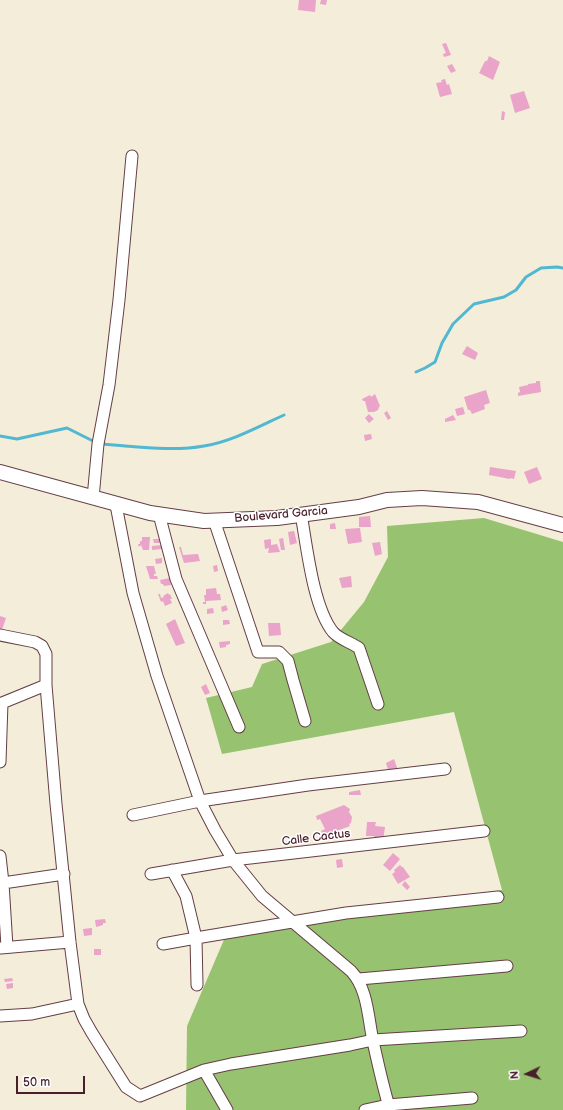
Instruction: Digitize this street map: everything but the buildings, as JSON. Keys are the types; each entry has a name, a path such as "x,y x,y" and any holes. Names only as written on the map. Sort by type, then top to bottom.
{"main road":[{"name":"Boulevard Garcia","path":"0,472 116,505 204,521 277,518 359,507 387,500 422,498 478,502 563,525"}],"street":[{"path":"93,498 98,444 109,385 119,300 132,156"},
{"path":"116,505 134,593 157,676 200,801 233,860 262,896 359,979 367,1006 373,1040 389,1108"},
{"path":"159,514 176,579 239,727"},
{"path":"301,514 313,578 324,618 334,634 360,648 378,704"},
{"path":"214,520 258,652 279,652 288,661 306,721"},
{"path":"0,635 35,642 42,646 46,654 46,685 56,804 78,1004 88,1026 126,1087 140,1096 204,1070 373,1040 521,1031"},
{"path":"0,762 1,703 46,685"},
{"path":"133,815 200,801 308,785 445,769"},
{"name":"Calle Cactus","path":"151,874 233,860 484,831"},
{"path":"0,856 3,883 4,948 70,942"},
{"path":"172,870 186,896 196,938 197,986"},
{"path":"3,883 64,874"},
{"path":"163,944 346,913 498,897"},
{"path":"359,979 507,966"},
{"path":"0,1016 32,1014 78,1004"},
{"path":"204,1070 227,1110"},
{"path":"365,1110 472,1098"}],"green space":[{"path":"484,518 563,542 563,1110 186,1110 187,1026 226,935 260,925 502,890 454,712 222,754 206,698 252,687 262,664 331,642 364,602 388,557 387,526"}],"waterway":[{"path":"416,372 435,362 442,343 453,324 474,304 504,297 516,290 526,277 541,268 563,268"},
{"path":"100,444 166,449 204,446 225,441 284,415"},
{"path":"0,436 17,439 67,428 95,442"}]}
